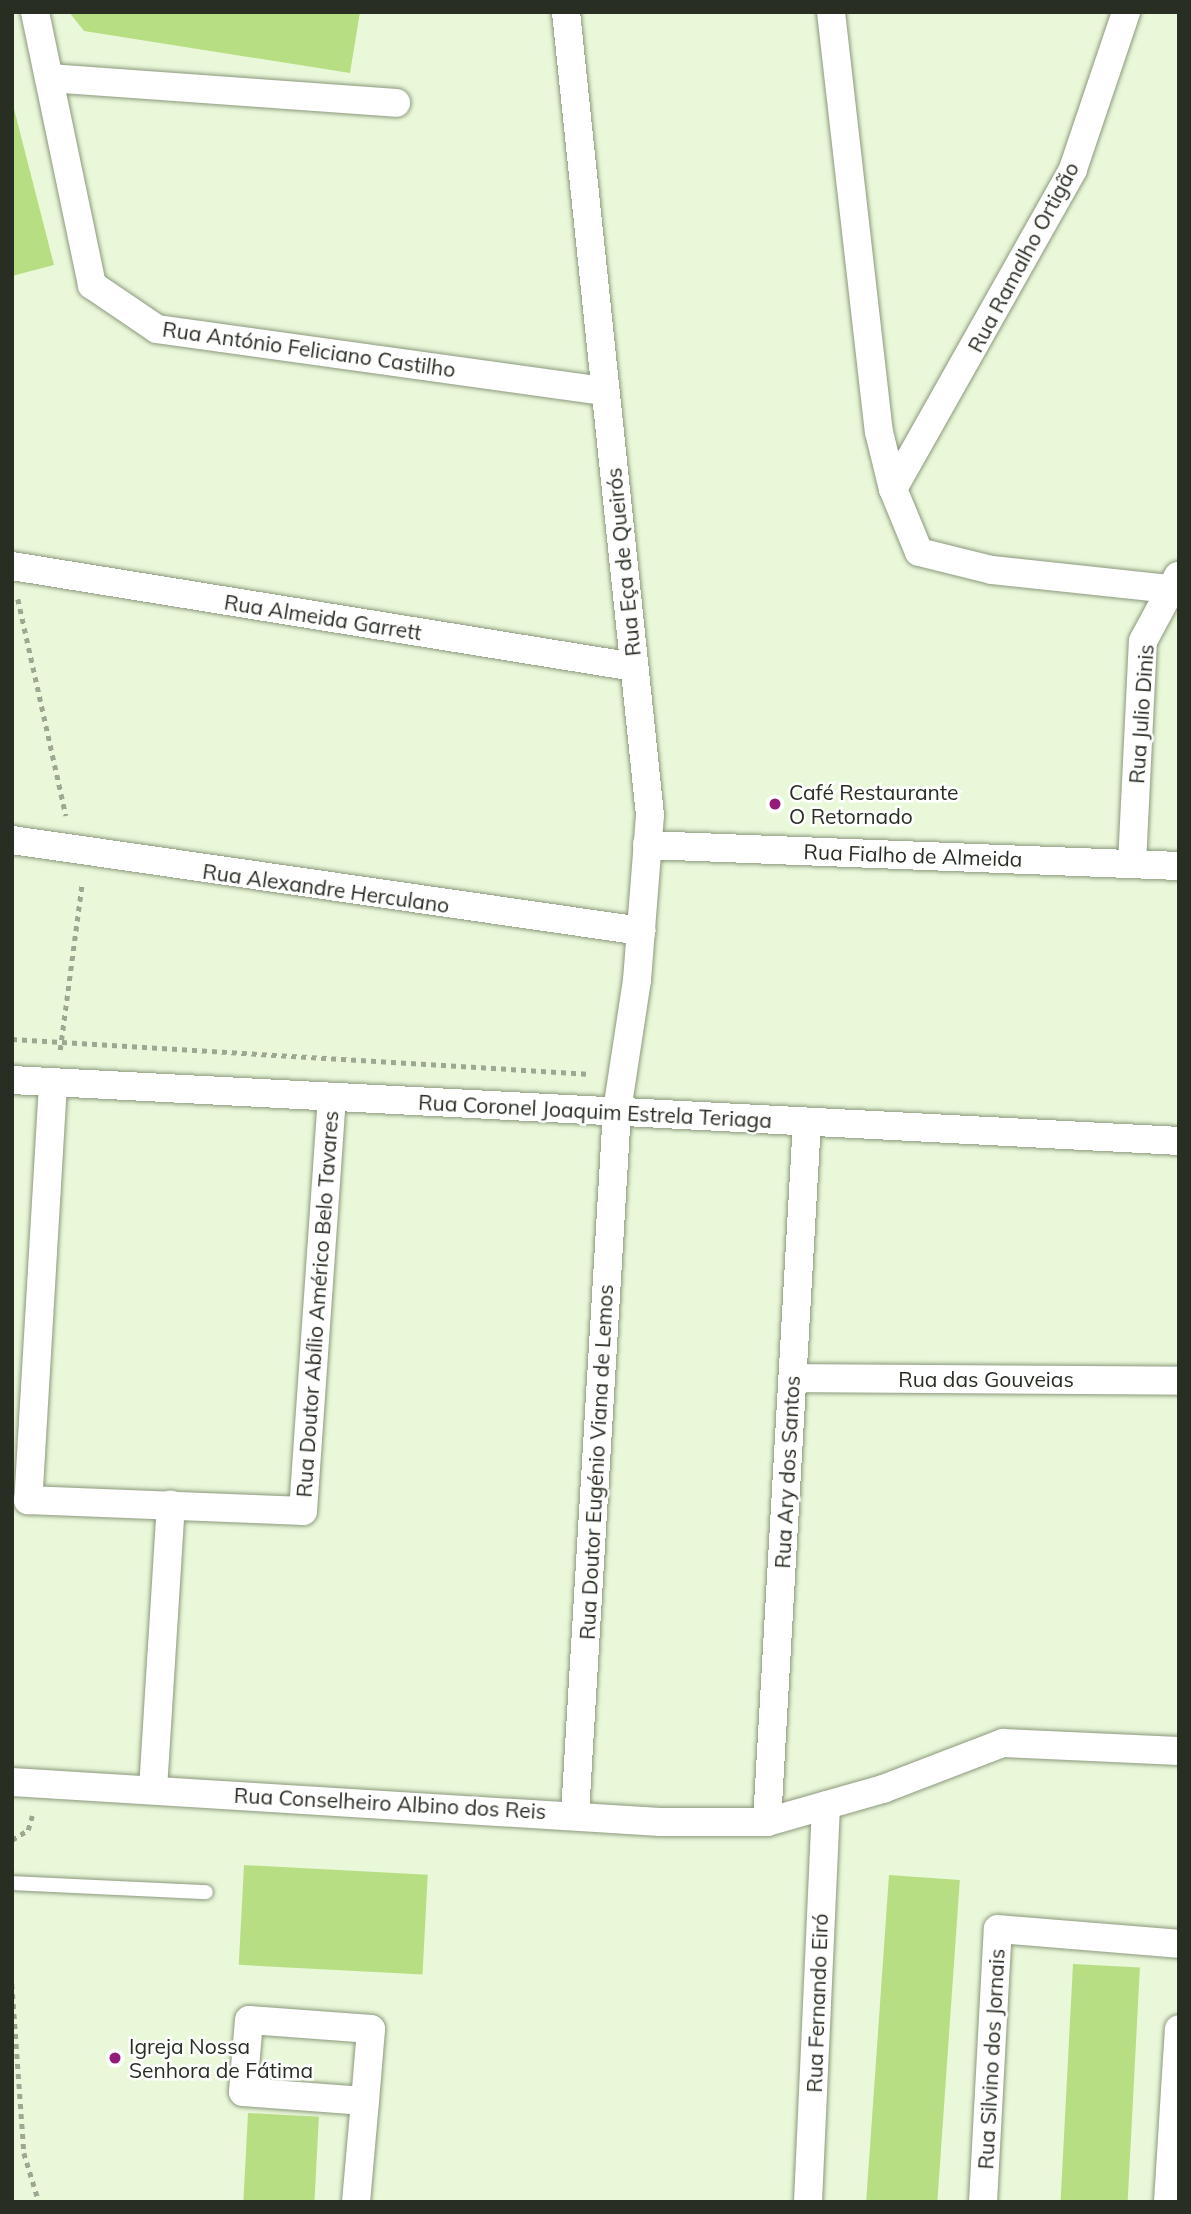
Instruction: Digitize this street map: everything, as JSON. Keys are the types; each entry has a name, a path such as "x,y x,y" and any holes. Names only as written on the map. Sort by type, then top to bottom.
{"street":[{"name":"Rua António Feliciano Castilho","path":"35,12 92,285 157,329 605,391"},
{"name":"Rua Eça de Queirós","path":"566,12 634,667 647,845 641,931 617,1111"},
{"path":"831,12 879,432 893,489 919,552 992,570 1175,581"},
{"name":"Rua Ramalho Ortigão","path":"893,489 1073,169 1126,12"},
{"path":"49,78 396,103"},
{"name":"Rua Almeida Garrett","path":"12,566 634,667"},
{"name":"Rua Julio Dinis","path":"1132,864 1143,641 1175,581"},
{"name":"Rua Alexandre Herculano","path":"12,840 641,931"},
{"name":"Rua Fialho de Almeida","path":"647,845 1179,866"},
{"name":"Rua Coronel Joaquim Estrela Teriaga","path":"12,1080 1179,1141"},
{"path":"53,1084 28,1500 172,1505 153,1790"},
{"name":"Rua Doutor Abílio Américo Belo Tavares","path":"172,1505 303,1511 332,1097"},
{"name":"Rua Doutor Eugénio Viana de Lemos","path":"575,1813 617,1111"},
{"name":"Rua Ary dos Santos","path":"767,1822 807,1122"},
{"name":"Rua das Gouveias","path":"793,1378 1179,1381"},
{"name":"Rua Conselheiro Albino dos Reis","path":"12,1782 575,1813 660,1822 767,1822 826,1805 1003,1743 1179,1751"},
{"name":"Rua Fernando Eiró","path":"808,2202 826,1805"},
{"name":"Rua Silvino dos Jornais","path":"983,2202 998,1929 1179,1944"},
{"path":"356,2202 365,2101 371,2029 249,2020 243,2092 365,2101"},
{"path":"1168,2202 1179,2029"}],"lane":[{"path":"12,1883 206,1892"}],"path":[{"path":"12,1984 24,2154 39,2202"}],"building":[{"path":"69,12 360,12 350,73 84,31"},
{"path":"12,101 54,265 12,276"},
{"path":"244,1865 428,1875 423,1974 239,1965"},
{"path":"889,1875 960,1880 937,2202 866,2202"},
{"path":"1073,1964 1140,1968 1128,2202 1061,2202"},
{"path":"248,2113 319,2117 314,2202 243,2202"}],"place":[{"name":"Café Restaurante O Retornado","path":"775,804"},
{"name":"Igreja Nossa Senhora de Fátima","path":"115,2058"}]}
